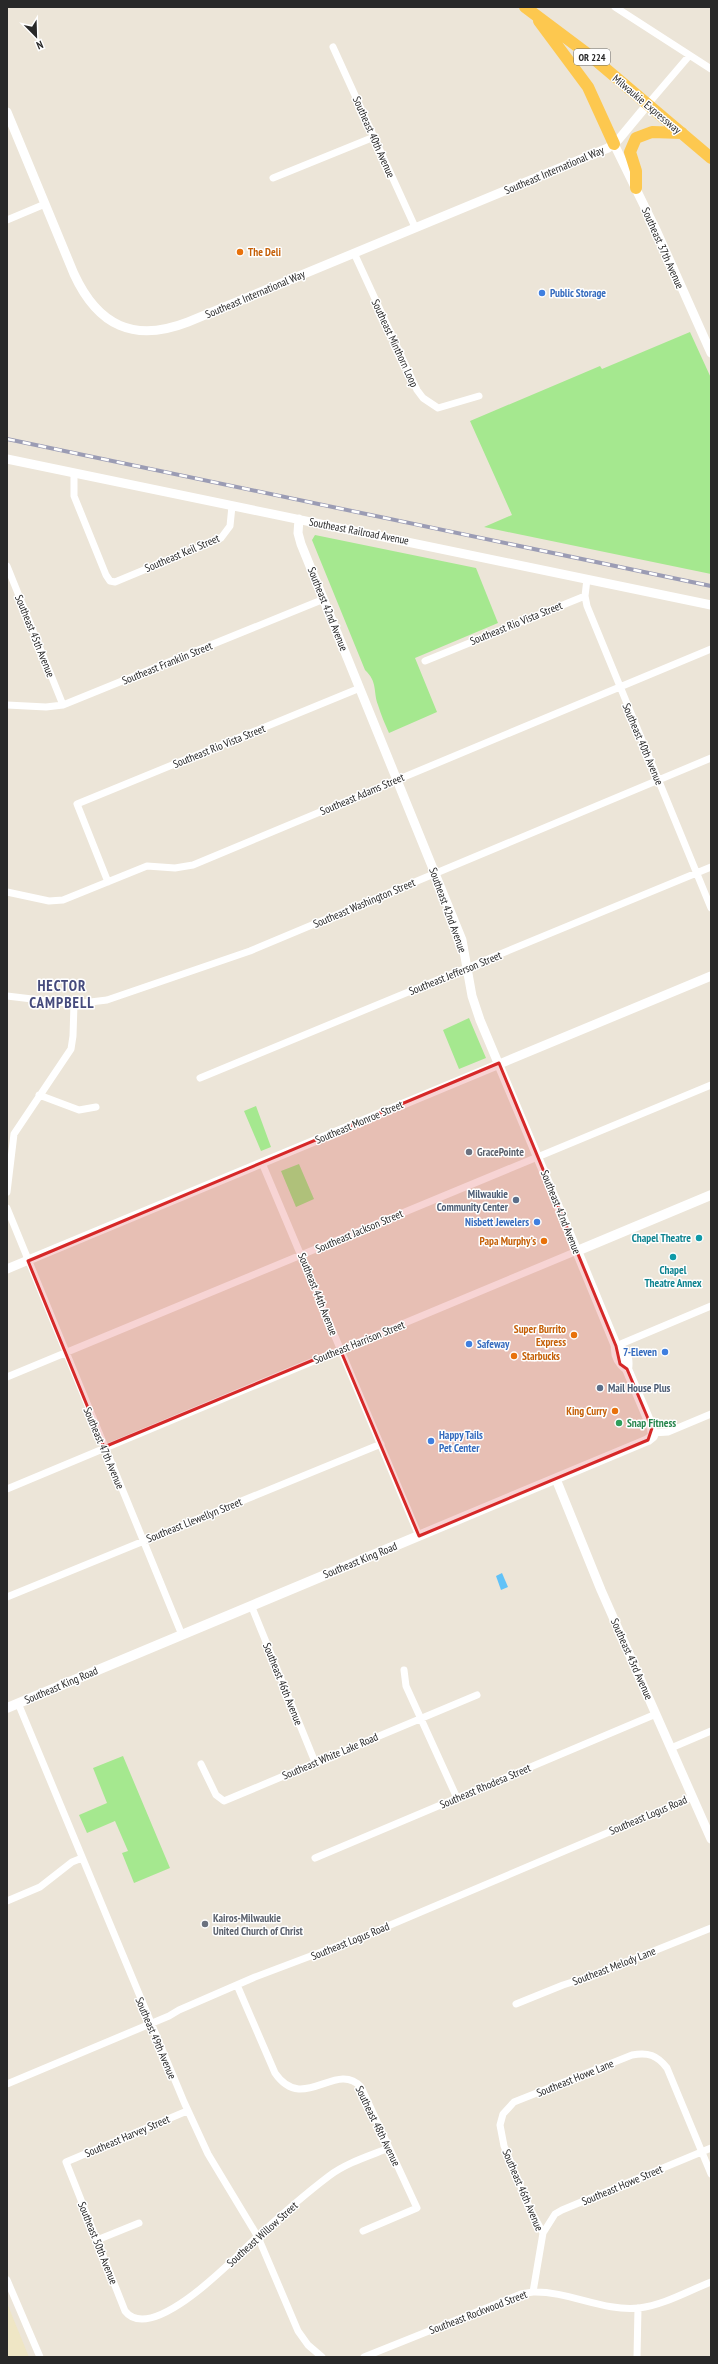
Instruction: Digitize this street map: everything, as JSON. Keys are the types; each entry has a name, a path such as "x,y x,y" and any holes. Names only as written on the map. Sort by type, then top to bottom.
{"highway":[{"name":"Milwaukie Expressway","path":"529,10 565,36 711,158"},
{"path":"529,10 588,87 614,144"},
{"path":"636,188 636,171 630,152 636,138 652,132 682,133"}],"main road":[{"name":"Southeast Harrison Street","path":"577,1251 711,1196"},
{"name":"Southeast 42nd Avenue","path":"577,1251 616,1346 624,1350 628,1360 627,1369 653,1433"},
{"name":"Southeast King Road","path":"7,1708 647,1441 653,1433"}],"street":[{"path":"616,7 711,69"},
{"name":"Southeast 40th Avenue","path":"333,47 415,228"},
{"path":"614,144 689,56"},
{"name":"Southeast International Way","path":"7,112 74,274 87,299 96,310 111,321 141,332 158,332 174,328 614,144"},
{"path":"273,178 374,137"},
{"name":"Southeast 37th Avenue","path":"614,144 636,188 711,353"},
{"path":"7,220 45,204"},
{"name":"Southeast Minthorn Loop","path":"354,253 417,390 423,398 438,408 479,396"},
{"name":"Southeast Railroad Avenue","path":"7,459 232,506 299,518 711,605"},
{"name":"Southeast Keil Street","path":"74,473 74,496 106,576 110,581 115,582 221,538 230,526 232,506"},
{"name":"Southeast 42nd Avenue","path":"299,518 299,537 462,940 473,1003 577,1251"},
{"name":"Southeast 45th Avenue","path":"7,567 63,705"},
{"name":"Southeast 40th Avenue","path":"587,579 585,596 587,606 619,688 711,908"},
{"name":"Southeast Rio Vista Street","path":"426,661 585,596"},
{"name":"Southeast Franklin Street","path":"7,705 46,707 63,705 324,599"},
{"name":"Southeast Adams Street","path":"7,892 49,901 63,900 147,866 175,868 193,865 711,649"},
{"name":"Southeast Rio Vista Street","path":"108,882 77,804 360,688"},
{"name":"Southeast Washington Street","path":"7,996 74,1004 108,1000 250,951 711,758"},
{"name":"Southeast Jefferson Street","path":"200,1078 711,867"},
{"name":"Southeast Monroe Street","path":"7,1269 711,976"},
{"path":"7,1192 14,1134 71,1049 74,1004"},
{"name":"Southeast Jackson Street","path":"7,1378 302,1256 538,1156 711,1086"},
{"path":"39,1095 80,1110 96,1107"},
{"name":"Southeast 44th Avenue","path":"262,1163 419,1536"},
{"name":"Southeast 47th Avenue","path":"7,1208 104,1448 182,1634"},
{"name":"Southeast Harrison Street","path":"7,1489 577,1251"},
{"path":"616,1346 711,1306"},
{"name":"Southeast King Road","path":"653,1433 668,1432 711,1414"},
{"name":"Southeast Llewellyn Street","path":"7,1597 381,1444"},
{"name":"Southeast 43rd Avenue","path":"556,1479 601,1590 711,1839"},
{"name":"Southeast 46th Avenue","path":"251,1605 315,1762"},
{"path":"404,1670 406,1686 457,1798"},
{"name":"Southeast White Lake Road","path":"201,1764 216,1795 224,1801 477,1695"},
{"name":"Southeast 49th Avenue","path":"18,1703 187,2111 208,2154 258,2237 298,2331 308,2345 322,2357"},
{"name":"Southeast Rhodesa Street","path":"315,1858 656,1714"},
{"path":"671,1748 711,1730"},
{"name":"Southeast Logus Road","path":"7,2084 151,2024 237,1985 368,1934 692,1797"},
{"path":"7,1901 40,1887 72,1862 82,1858"},
{"name":"Southeast Melody Lane","path":"516,2004 563,1985 594,1975 711,1928"},
{"name":"Southeast 48th Avenue","path":"237,1985 280,2081 290,2087 302,2090 346,2077 354,2080 361,2087 417,2208 363,2232"},
{"name":"Southeast Howe Lane","path":"503,2114 514,2102 632,2055 642,2053 652,2055 661,2060 667,2068 702,2152"},
{"name":"Southeast Harvey Street","path":"66,2162 187,2111"},
{"name":"Southeast 46th Avenue","path":"503,2114 500,2125 501,2137 531,2211 543,2233 533,2292"},
{"name":"Southeast Willow Street","path":"136,2319 142,2320 190,2298 206,2286 258,2237 331,2174 349,2164 389,2148"},
{"name":"Southeast Howe Street","path":"543,2233 555,2214 562,2210 711,2148"},
{"path":"702,2152 711,2174"},
{"name":"Southeast 50th Avenue","path":"66,2162 125,2311 136,2319"},
{"path":"97,2240 139,2222"},
{"path":"7,2280 40,2357"},
{"name":"Southeast Rockwood Street","path":"364,2357 521,2294 533,2292 620,2307 638,2308 660,2303 711,2282"},
{"path":"637,2357 638,2308"}],"highlighted area":[{"path":"499,1063 616,1346 620,1364 627,1369 652,1428 648,1440 419,1536 340,1349 104,1447 28,1261"}],"shaded area":[{"path":"7,2303 29,2357 7,2357"}],"green space":[{"path":"690,332 711,378 711,574 484,527 512,515 470,421 600,366 602,369"},
{"path":"315,535 476,568 498,623 415,658 437,712 389,733 378,705 374,683 365,670 312,540"},
{"path":"469,1018 486,1058 459,1069 443,1030"},
{"path":"256,1106 271,1147 261,1151 244,1111"},
{"path":"299,1164 314,1199 296,1207 281,1171"},
{"path":"123,1756 170,1868 134,1883 122,1853 128,1851 115,1821 87,1833 79,1815 107,1803 93,1768"}],"water":[{"path":"502,1573 508,1587 501,1590 496,1576"}],"railway":[{"path":"7,439 711,586"}],"place":[{"name":"The Deli","path":"240,252"},
{"name":"Public Storage","path":"542,293"},
{"name":"GracePointe","path":"469,1152"},
{"name":"Milwaukie Community Center","path":"516,1200"},
{"name":"Nisbett Jewelers","path":"537,1222"},
{"name":"Chapel Theatre","path":"699,1238"},
{"name":"Papa Murphy's","path":"544,1241"},
{"name":"Chapel Theatre Annex","path":"673,1257"},
{"name":"Super Burrito Express","path":"574,1335"},
{"name":"Safeway","path":"469,1344"},
{"name":"7-Eleven","path":"665,1352"},
{"name":"Starbucks","path":"514,1356"},
{"name":"Mail House Plus","path":"600,1388"},
{"name":"King Curry","path":"615,1411"},
{"name":"Snap Fitness","path":"619,1423"},
{"name":"Happy Tails Pet Center","path":"431,1441"},
{"name":"Kairos-Milwaukie United Church of Christ","path":"205,1924"}],"district":[{"name":"HECTOR CAMPBELL","path":"62,994"}]}
